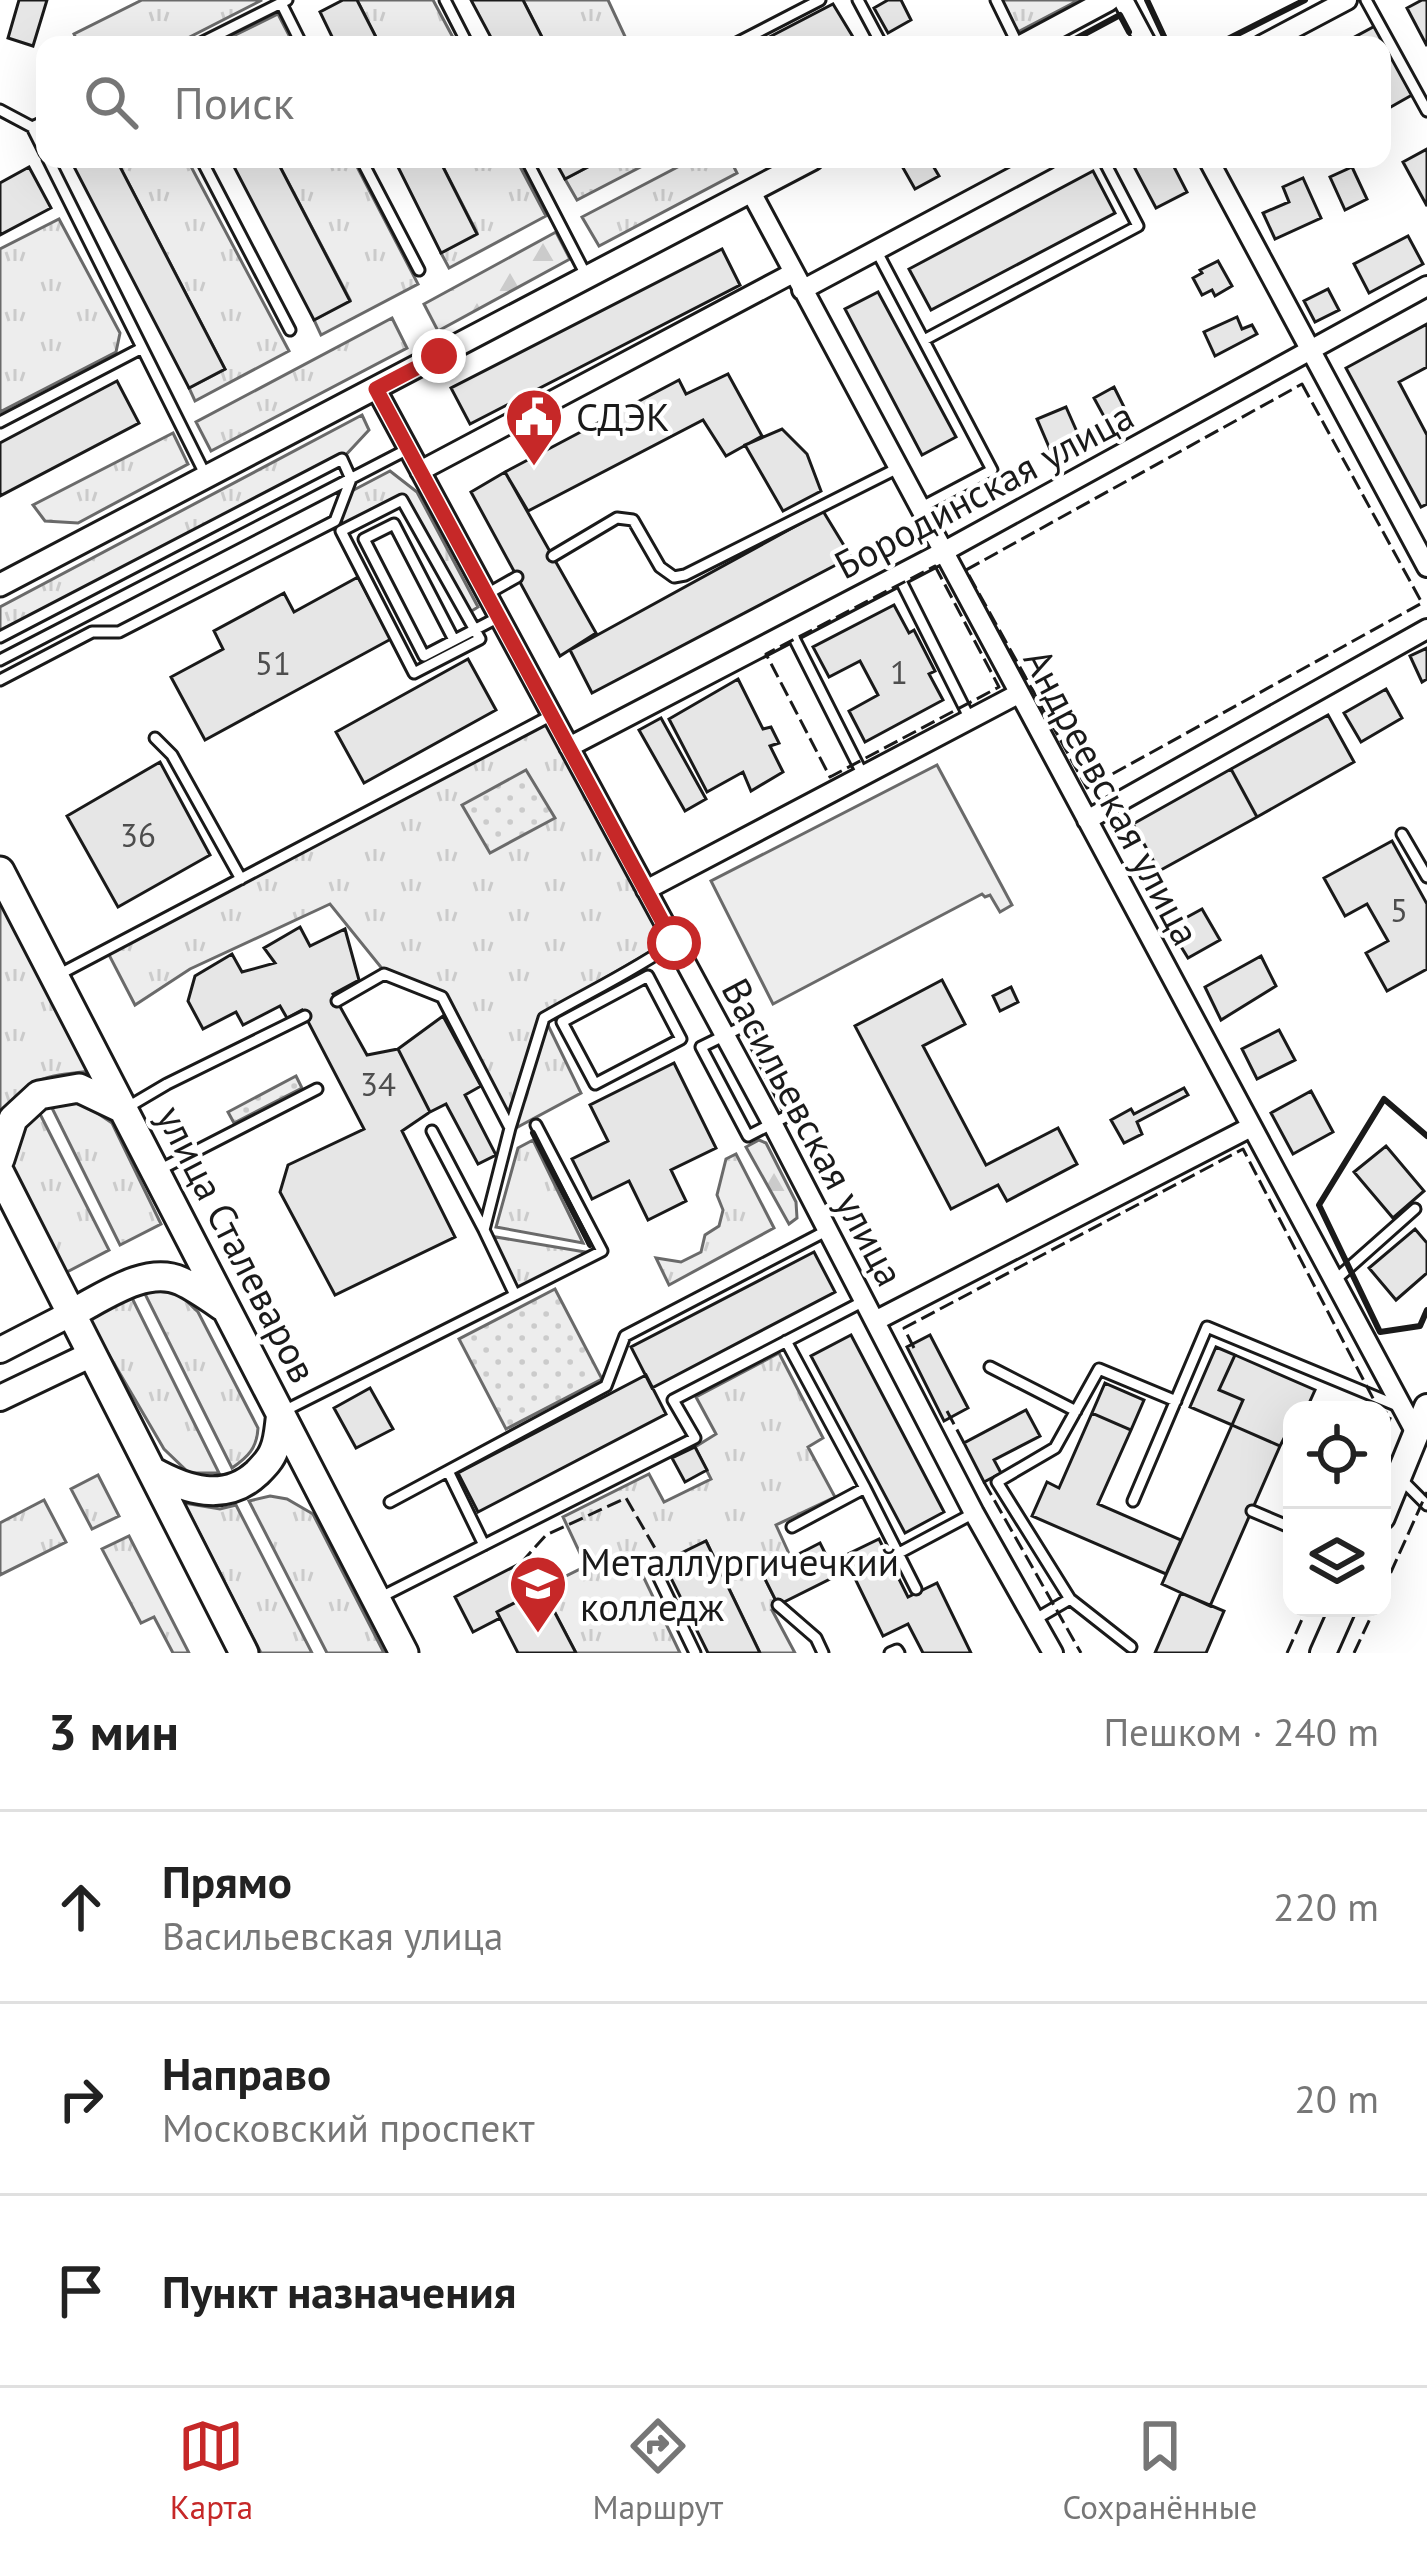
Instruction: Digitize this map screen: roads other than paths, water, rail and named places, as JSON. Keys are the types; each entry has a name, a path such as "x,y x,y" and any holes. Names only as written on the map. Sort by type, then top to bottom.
{"main road":[{"name":"улица Сталеваров","path":"0,871 404,1653"},
{"path":"0,1159 13,1119 39,1094 79,1088 123,1109"},
{"path":"0,1173 244,1653"},
{"path":"0,1350 133,1283 165,1276 227,1309"},
{"path":"0,1398 90,1354"},
{"path":"1385,1509 1416,1433 1415,1407"},
{"path":"152,1471 200,1491 235,1487 251,1479 273,1455 281,1413"},
{"path":"1323,1653 1339,1617"}],"street":[{"path":"1038,36 1108,0"},
{"path":"1123,0 1142,36"},
{"path":"1279,36 1346,0"},
{"path":"0,585 795,168"},
{"path":"420,471 798,282 876,250 1030,168"},
{"path":"1213,168 1427,567"},
{"name":"Андреевская улица","path":"751,191 1334,1281 1415,1407"},
{"name":"Бородинская улица","path":"569,747 943,552 1426,288"},
{"name":"Васильевская улица","path":"376,389 725,1035 1034,1620 1046,1651"},
{"path":"1087,820 1427,629"},
{"path":"646,890 1018,694"},
{"path":"875,1321 1251,1127"}],"lane":[{"path":"445,0 463,36"},
{"path":"751,36 820,0"},
{"path":"858,0 876,36"},
{"path":"996,0 1016,36"},
{"path":"1366,0 1386,36"},
{"path":"215,36 284,2 298,36"},
{"path":"1391,45 1427,111"},
{"path":"0,110 32,128 36,136"},
{"path":"32,128 36,126"},
{"path":"52,168 207,478"},
{"path":"206,168 290,331"},
{"path":"366,168 418,271"},
{"path":"531,168 588,278"},
{"path":"924,340 1138,226 1107,168"},
{"path":"876,250 992,470 920,508"},
{"path":"0,422 142,348"},
{"path":"0,660 408,449"},
{"path":"0,637 342,459 351,479 334,521 119,632 92,632 0,680"},
{"path":"553,556 617,518 633,520 660,567 674,577 685,575 898,468"},
{"path":"402,500 475,629 480,639 414,673 341,531 402,500"},
{"path":"454,640 394,524 364,539 424,656 499,617"},
{"path":"898,575 970,719"},
{"path":"487,594 517,577"},
{"path":"790,630 863,775"},
{"path":"55,977 552,716"},
{"path":"155,738 172,755 241,879"},
{"path":"1402,834 1427,877"},
{"path":"484,1230 544,1018 674,943"},
{"path":"337,1001 384,974 442,997 510,1128"},
{"path":"619,975 625,988"},
{"path":"648,976 681,1039 595,1084 562,1022 625,988 648,976"},
{"path":"123,1109 305,1016"},
{"path":"725,1035 701,1047 748,1136 772,1124"},
{"path":"156,1172 317,1089"},
{"path":"281,1413 602,1251 536,1124"},
{"path":"432,1131 515,1295"},
{"path":"1334,1281 1415,1210"},
{"path":"390,1502 606,1386 625,1336 828,1231"},
{"path":"376,1599 695,1438 673,1400 864,1300"},
{"path":"1133,1502 1207,1327 1415,1407"},
{"path":"786,1341 916,1589"},
{"path":"990,1367 1076,1411"},
{"path":"1131,1647 1070,1599 997,1482 1055,1448 1099,1369 1176,1401"},
{"path":"448,1471 484,1545"},
{"path":"1399,1477 1427,1504"},
{"path":"792,1527 865,1488"},
{"path":"1252,1511 1283,1524"},
{"path":"899,1553 974,1513"},
{"path":"659,1578 695,1653"},
{"path":"1034,1620 1070,1599"},
{"path":"778,1605 815,1638 823,1653"},
{"path":"890,1653 899,1653"}],"place":[{"name":"СДЭК","path":"534,468"},
{"name":"Металлургичечкий колледж","path":"538,1635"}]}
